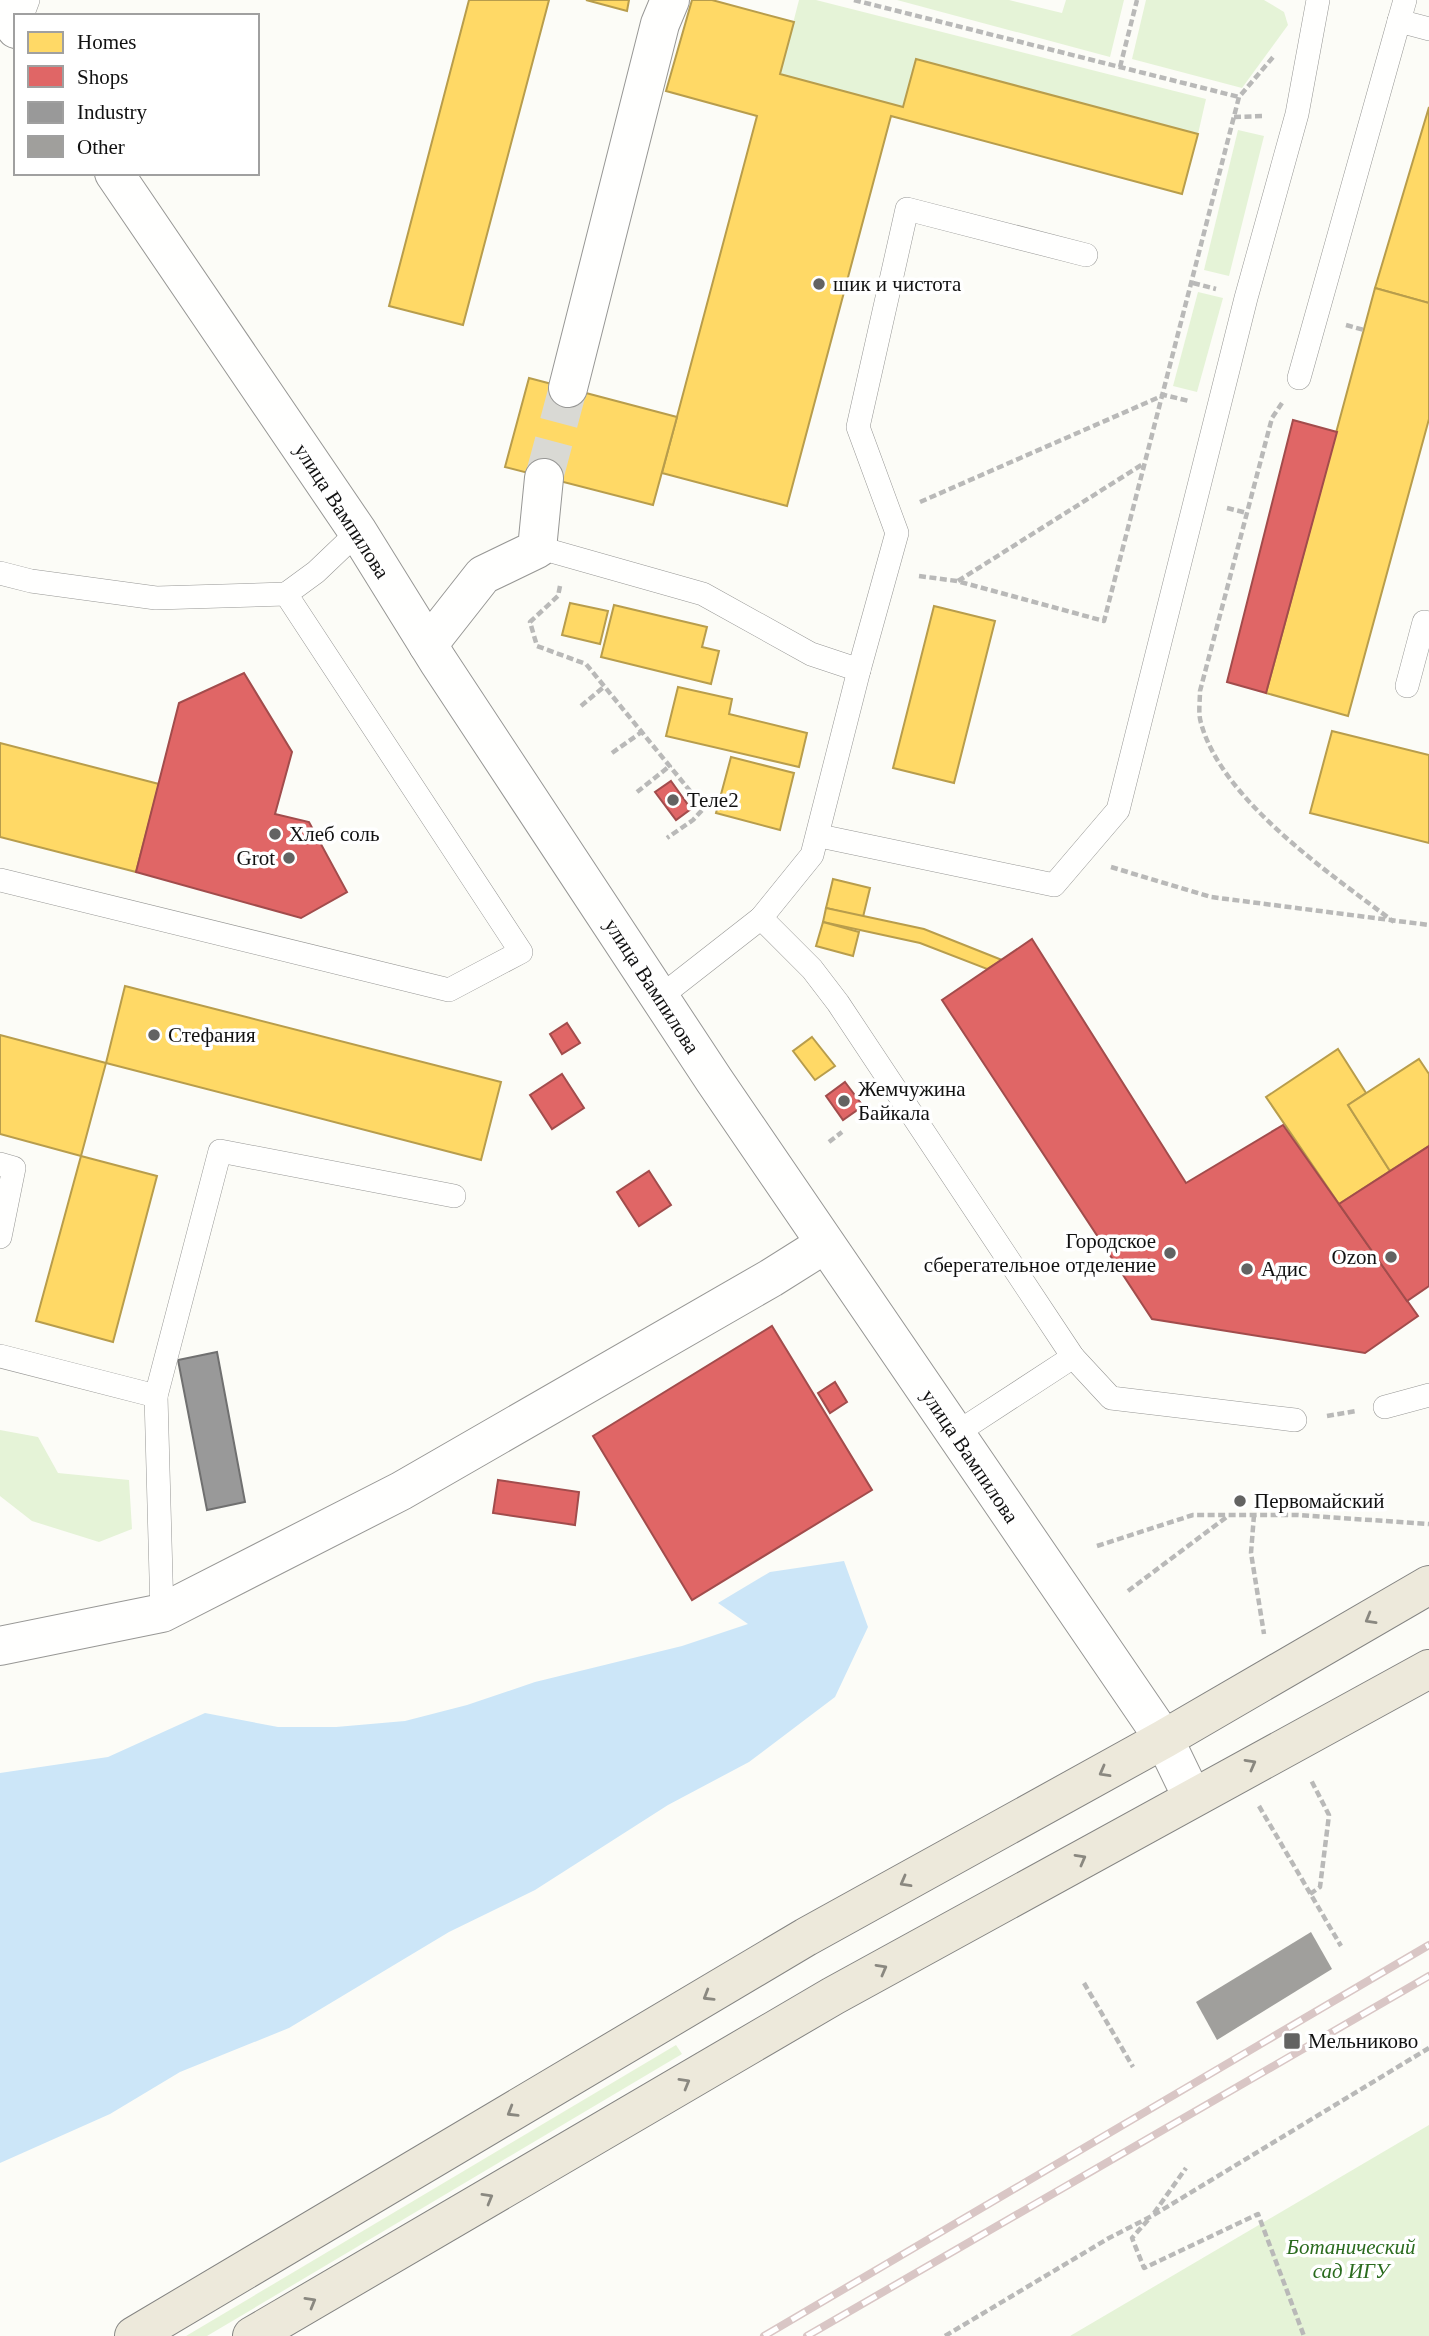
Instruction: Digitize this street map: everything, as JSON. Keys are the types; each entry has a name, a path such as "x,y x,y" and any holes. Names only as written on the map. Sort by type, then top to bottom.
{"main road":[{"path":"134,2336 806,1937 1164,1739 1429,1586"},
{"path":"252,2336 833,1996 1429,1669"}],"street":[{"path":"568,388 660,24 670,0"},
{"path":"0,6 14,26"},
{"name":"улица Вампилова","path":"115,175 358,532 428,645 825,1244 1164,1739 1192,1797"},
{"path":"428,645 482,575 551,552 544,478"},
{"path":"0,1646 162,1614 401,1491 771,1278 825,1244"}],"lane":[{"path":"820,836 1054,885 1118,810 1243,310 1297,114 1318,0"},
{"path":"1299,379 1402,10 1429,29"},
{"path":"660,997 761,918 803,869 820,836 859,670 897,533 858,427 908,209 1086,255"},
{"path":"0,573 31,581 156,598 285,594 316,572 358,532"},
{"path":"551,552 703,594 811,654 859,670"},
{"path":"0,880 449,990 521,952 285,594"},
{"path":"1407,686 1427,617"},
{"path":"761,918 812,969 838,1003 1073,1356 1111,1398 1295,1420"},
{"path":"162,1614 156,1396 220,1151 454,1196"},
{"path":"0,1164 14,1168 0,1237"},
{"path":"0,1356 156,1396"},
{"path":"955,1434 1073,1356"},
{"path":"1385,1407 1429,1395"}],"path":[{"path":"853,0 1239,97 1104,621 957,581 887,571"},
{"path":"1120,67 1137,0"},
{"path":"1193,283 1227,293"},
{"path":"1299,379 1272,418 1200,691 1200,721 1218,763 1252,803 1296,846 1394,922"},
{"path":"890,515 1164,395 1199,403"},
{"path":"957,581 1143,464"},
{"path":"551,552 558,596 530,622 537,646 586,664 704,808 693,820 667,838"},
{"path":"581,706 605,686"},
{"path":"612,753 643,731"},
{"path":"637,792 671,765"},
{"path":"1081,854 1117,870 1211,897 1429,925"},
{"path":"829,1142 842,1132"},
{"path":"1295,1420 1385,1407"},
{"path":"1128,1591 1228,1515"},
{"path":"1254,1515 1251,1553 1265,1642"},
{"path":"1097,1546 1192,1516 1254,1515 1429,1524"},
{"path":"1310,1779 1329,1815 1320,1887 1310,1894"},
{"path":"1269,1824 1341,1946"},
{"path":"1084,1983 1133,2067"},
{"path":"946,2336 1110,2238 1152,2216 1429,2048"},
{"path":"1186,2168 1152,2216 1132,2238 1144,2268 1258,2214 1304,2336"}],"green space":[{"path":"799,0 816,0 1206,99 1198,134 903,107 780,74"},
{"path":"897,0 1009,0 1062,13 1066,0 1124,0 1110,57"},
{"path":"1146,0 1264,0 1284,12 1288,25 1242,88 1132,59"},
{"path":"1238,130 1264,136 1229,276 1204,270"},
{"path":"1198,292 1223,298 1197,392 1173,386"},
{"path":"0,1430 38,1437 58,1473 129,1480 132,1529 99,1542 32,1521 0,1496"},
{"path":"676,2045 682,2054 207,2336 186,2336"},
{"name":"Ботанический сад ИГУ","path":"1429,2125 1429,2336 1070,2336"}],"water":[{"path":"844,1561 868,1627 835,1697 749,1762 668,1805 535,1890 449,1932 289,2028 180,2072 110,2114 0,2163 0,1773 108,1757 205,1713 278,1727 336,1727 405,1721 467,1705 535,1682 682,1646 748,1624 718,1603 770,1572"}],"building: Homes":[{"path":"469,0 549,0 463,325 389,306"},
{"path":"586,0 629,0 627,11"},
{"path":"692,0 712,0 794,22 780,74 903,107 916,59 1198,134 1182,194 891,116 787,506 662,473 757,116 666,91"},
{"path":"1429,107 1429,303 1375,288"},
{"path":"1375,288 1429,303 1429,419 1348,716 1266,693"},
{"path":"529,378 677,417 653,505 505,467"},
{"path":"570,603 608,611 600,644 562,635"},
{"path":"614,605 707,627 702,647 719,651 711,684 601,657"},
{"path":"934,606 995,621 954,783 893,768"},
{"path":"678,687 732,699 729,714 807,733 799,767 666,736"},
{"path":"1332,731 1429,755 1429,843 1310,813"},
{"path":"0,743 159,784 136,872 0,837"},
{"path":"731,757 794,773 780,830 716,813"},
{"path":"833,879 870,888 863,917 826,908"},
{"path":"826,908 924,929 1002,960 987,969 920,943 823,922"},
{"path":"823,922 859,932 853,956 816,946"},
{"path":"125,986 501,1082 481,1160 106,1063"},
{"path":"0,1035 106,1063 81,1156 0,1134"},
{"path":"812,1037 835,1066 815,1080 793,1051"},
{"path":"1338,1049 1366,1093 1348,1105 1390,1171 1339,1204 1266,1097"},
{"path":"1419,1059 1429,1074 1429,1146 1390,1171 1348,1105"},
{"path":"81,1156 157,1176 113,1342 36,1321"}],"building: Shops":[{"path":"1293,420 1337,432 1266,693 1227,682"},
{"path":"244,673 292,752 275,814 309,822 347,892 301,918 136,872 179,703"},
{"name":"Теле2","path":"671,781 691,809 676,820 655,792"},
{"path":"1032,939 1186,1183 1283,1125 1418,1316 1365,1353 1152,1319 942,1000"},
{"path":"567,1023 580,1043 562,1054 550,1034"},
{"path":"562,1074 584,1108 552,1129 530,1095"},
{"name":"Жемчужина Байкала","path":"845,1082 863,1106 843,1120 826,1096"},
{"path":"1429,1146 1429,1286 1407,1301 1339,1204"},
{"path":"649,1171 671,1205 639,1226 617,1192"},
{"path":"772,1326 872,1490 692,1600 593,1436"},
{"path":"835,1382 847,1402 830,1413 818,1393"},
{"path":"498,1480 579,1492 575,1525 493,1513"}],"building: Industry":[{"path":"217,1352 245,1502 207,1510 178,1360"}],"building: Other":[{"name":"Мельниково","path":"1311,1932 1332,1969 1217,2040 1196,2002"}],"tunnel":[{"path":"544,478 568,388"}],"railway":[{"path":"764,2336 1429,1945"},
{"path":"807,2336 1429,1976"}],"place":[{"name":"шик и чистота","path":"819,284"},
{"name":"Теле2","path":"673,800"},
{"name":"Хлеб соль","path":"275,834"},
{"name":"Grot","path":"289,858"},
{"name":"Стефания","path":"154,1035"},
{"name":"Жемчужина Байкала","path":"844,1101"},
{"name":"Городское сберегательное отделение","path":"1170,1253"},
{"name":"Ozon","path":"1391,1257"},
{"name":"Адис","path":"1247,1269"},
{"name":"Первомайский","path":"1240,1501"},
{"name":"Мельниково","path":"1292,2041"}]}
